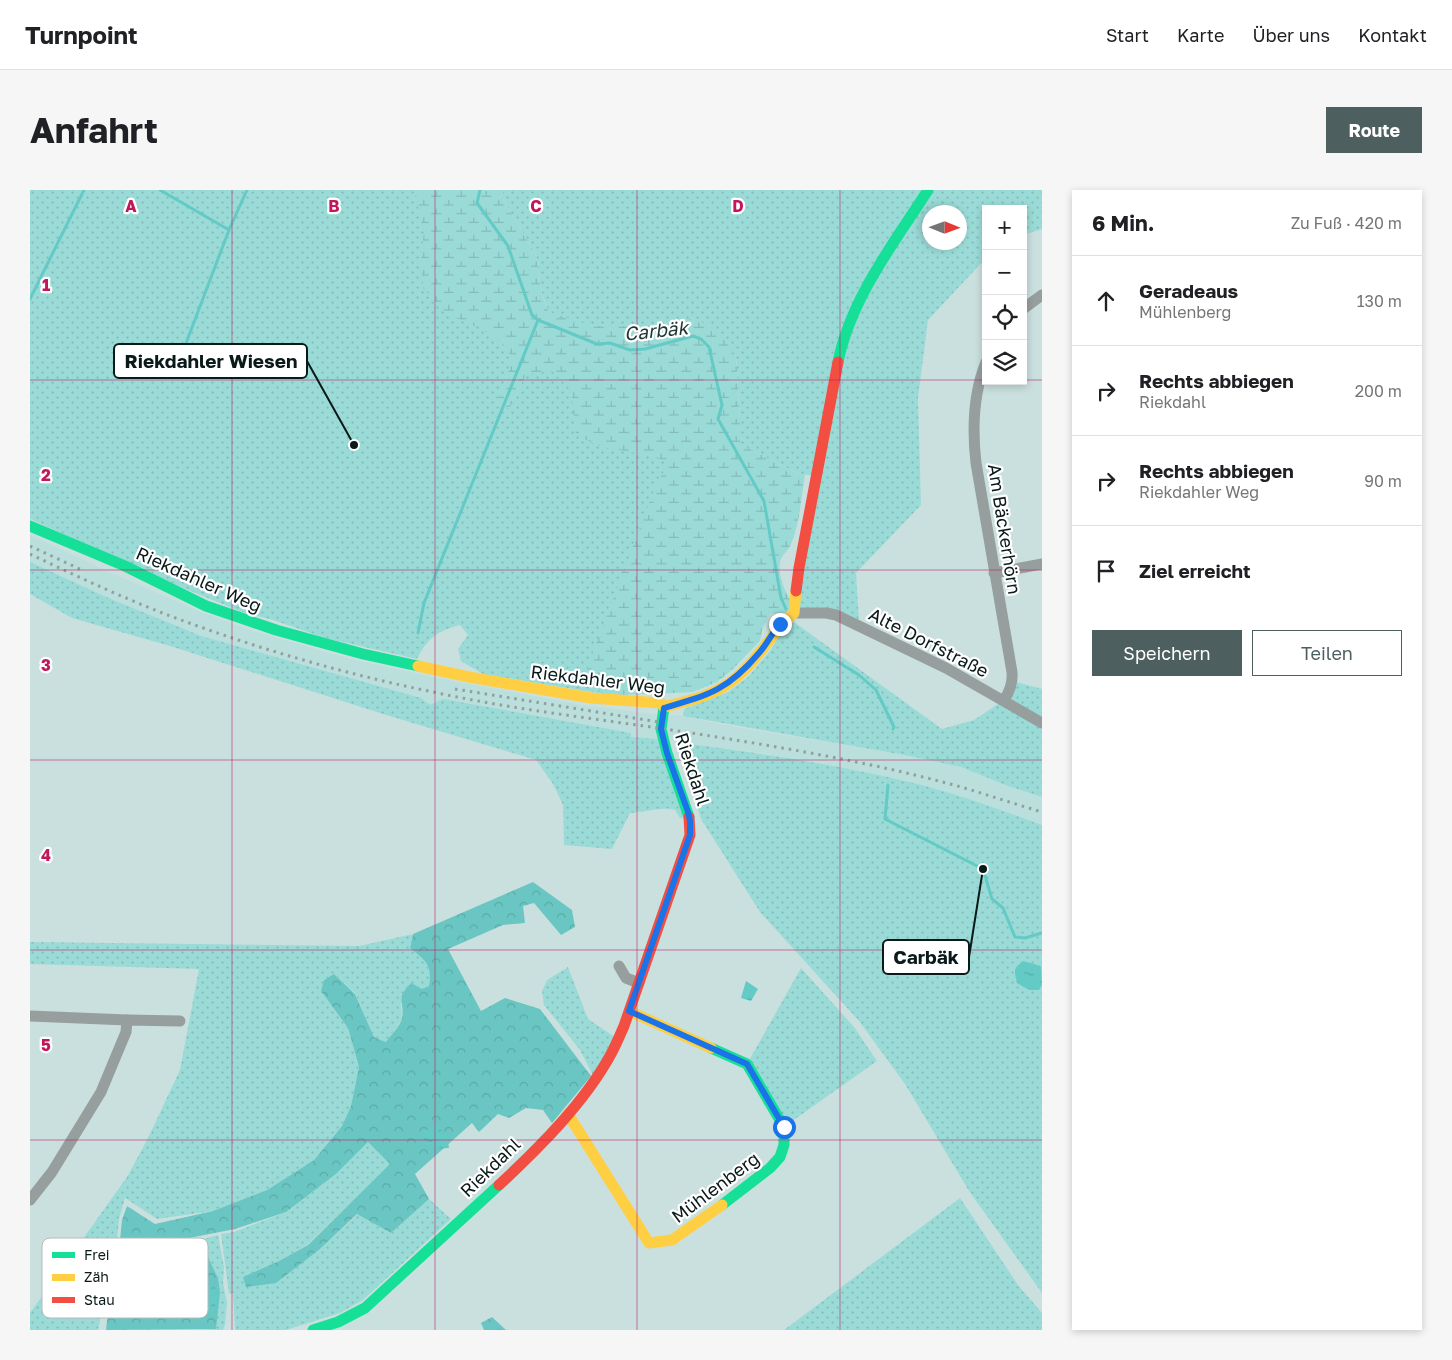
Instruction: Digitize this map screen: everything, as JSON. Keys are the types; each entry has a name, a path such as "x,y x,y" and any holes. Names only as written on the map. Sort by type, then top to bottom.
{"street":[{"path":"794,613 799,568 840,348 848,323 862,293 928,190"},
{"path":"1027,306 1042,295"},
{"name":"Am Bäckerhörn","path":"982,373 974,406 973,433 976,462 1012,674 1010,691 1004,700"},
{"name":"Riekdahler Weg","path":"30,526 125,566 206,606 276,630 363,654 469,677 591,698 661,703 664,708 702,697 728,684 744,670 780,624 794,613"},
{"path":"994,573 1042,564"},
{"name":"Alte Dorfstraße","path":"794,613 826,613 836,615 922,656 1004,700 1042,723"},
{"name":"Riekdahl","path":"313,1330 338,1322 365,1308 514,1171 568,1114 595,1080 612,1054 639,983 690,835 688,812 667,753 661,729 664,708"},
{"path":"620,966 626,978 639,983"},
{"name":"Mühlenberg","path":"568,1114 649,1243 672,1240 712,1213 770,1168 780,1157 784,1145 784,1127 747,1064 629,1011"},
{"path":"30,1016 180,1021"},
{"path":"30,1200 52,1172 101,1092 126,1032 127,1020"}],"shaded area":[{"path":"30,535 201,612 253,631 350,659 443,679 582,705 671,716 679,715 719,724 910,756 961,767 1042,797 1042,825 998,809 902,780 769,754 677,742 668,738 631,741 629,732 426,709 237,656 30,576"}],"green space":[{"path":"30,190 425,190 518,345 496,405 510,408 541,341 682,408 610,695 483,674 461,661 458,649 468,635 460,625 439,633 429,641 417,659 325,638 273,620 242,612 183,588 30,519"},
{"path":"414,190 503,190 503,199 536,255 542,295 549,312 593,326 657,326 694,318 718,330 736,357 740,444 799,474 805,474 796,529 790,546 782,557 780,564 782,582 792,603 790,609 781,616 773,613 770,614 762,630 760,641 732,670 717,682 693,692 610,695 590,689 583,679 654,490 668,463 654,456 601,447 576,435 571,390 552,371 526,374 510,408 496,405 513,358 495,336 446,313 423,288 421,262 424,230"},
{"path":"503,190 1042,190 1042,229 1027,234 1027,205 982,205 982,262 928,320 918,398 921,505 856,573 859,622 794,613 817,476 799,474 739,444 740,418 736,357 694,318 657,326 593,326 571,321 549,312 542,294 536,255 503,199"},
{"path":"30,562 106,597 201,636 421,698 430,705 443,699 631,733 631,737 658,739 684,818 680,818 675,810 670,809 630,813 612,849 564,845 563,805 553,784 536,760 383,714 170,646 72,618 30,594"},
{"path":"794,622 942,729 974,720 1004,700 1012,681 1042,689 1042,797 961,767 910,756 683,716 684,709 728,692 748,677 770,651 780,634"},
{"path":"677,742 789,758 919,784 990,806 1042,825 1042,1293 969,1191 905,1084 859,1021 760,912 701,819"},
{"path":"533,882 572,910 575,927 561,935 534,903 523,906 525,923 503,925 448,949 481,1011 505,998 540,1009 591,1076 552,1123 543,1110 526,1108 509,1118 498,1114 479,1132 472,1123 415,1174 429,1199 391,1233 357,1214 320,1249 276,1283 246,1287 243,1277 277,1262 308,1245 390,1164 368,1142 336,1174 286,1212 235,1229 189,1238 120,1238 122,1220 127,1206 155,1224 213,1211 267,1190 314,1160 342,1126 351,1106 359,1067 348,1028 321,991 324,980 334,974 355,994 374,1037 386,1042 401,1022 403,1013 402,997 406,988 411,983 422,989 429,986 430,973 427,964 410,948 413,934"},
{"path":"413,934 410,948 420,956 429,968 429,986 401,1003 402,1020 386,1042 374,1037 355,993 334,974 321,991 348,1028 359,1067 351,1106 342,1126 314,1160 267,1190 213,1211 157,1219 125,1198 119,1219 117,1238 83,1238 127,1177 148,1138 180,1070 199,969 30,964 30,942 359,946"},
{"path":"568,967 588,1019 618,1039 595,1079 580,1050 544,1005 542,991 547,980"},
{"path":"801,968 854,1027 877,1061 784,1127 747,1064"},
{"path":"368,1142 391,1164 307,1245 277,1262 320,1249 358,1214 391,1233 429,1199 451,1219 363,1300 340,1313 286,1330 235,1330 233,1293 229,1294 221,1234 234,1232 286,1212 336,1174"},
{"path":"960,1198 1018,1285 1042,1313 1042,1330 784,1330"},
{"path":"218,1235 224,1267 223,1283 227,1302 223,1330 199,1330 216,1329 218,1278 208,1257 207,1238"},
{"path":"208,1257 218,1278 220,1293 216,1329 106,1330 107,1318 208,1318"},
{"path":"42,1296 42,1318 101,1318 98,1330 30,1330 30,1313"},
{"path":"492,1317 506,1330 484,1330 481,1323"}],"water":[{"path":"1023,961 1041,966 1042,985 1039,990 1029,990 1017,983 1015,970"},
{"path":"746,981 758,989 751,1001 741,998"},
{"path":"435,1125 447,1135 449,1148 430,1149 421,1134"},
{"path":"214,1286 216,1289 217,1296 213,1313 208,1313 208,1287"}],"waterway":[{"path":"30,299 84,190"},
{"path":"160,190 229,230 247,190"},
{"name":"Carbäk","path":"480,190 477,203 508,246 532,315 538,320 597,344 610,343 630,350 645,349 693,336 701,339 709,347 722,405 718,419 764,501 781,598 786,609"},
{"path":"180,359 229,230"},
{"path":"418,633 424,603 538,320"},
{"name":"Carbäk","path":"814,647 859,675 876,690 894,727 893,729"},
{"name":"Carbäk","path":"888,785 885,819 983,869 992,899 1003,908 1015,937 1025,938 1042,933"}],"railway":[{"path":"30,546 84,571"},
{"path":"30,554 165,614 264,648 365,676 499,705 698,734 830,757 929,778 1042,812"},
{"path":"455,689 665,723"}],"traffic: fast":[{"path":"838,362 844,338 863,293 928,190"},
{"path":"30,526 125,566 206,606 276,630 363,654 418,666"},
{"path":"664,707 661,729 667,753 689,817"},
{"path":"711,1048 747,1064 784,1127 784,1145 780,1157 770,1168 722,1205"},
{"path":"313,1330 338,1322 365,1308 499,1185"}],"traffic: slow":[{"path":"664,707 714,692 738,676 794,613 796,591"},
{"path":"418,666 469,677 591,698 661,703 664,707"},
{"path":"629,1011 711,1048"},
{"path":"568,1114 649,1243 672,1240 722,1205"}],"traffic: jam":[{"path":"796,591 838,362"},
{"path":"499,1185 530,1156 575,1107 613,1051 624,1026 690,835 689,817"}],"place":[{"name":"Riekdahler Wiesen","path":"354,445"},
{"name":"Carbäk","path":"983,869"}],"route":[{"path":"780,624 761,651 728,684 702,697 664,708 661,729 667,753 688,812 690,835 629,1011 747,1064 784,1127"}]}
